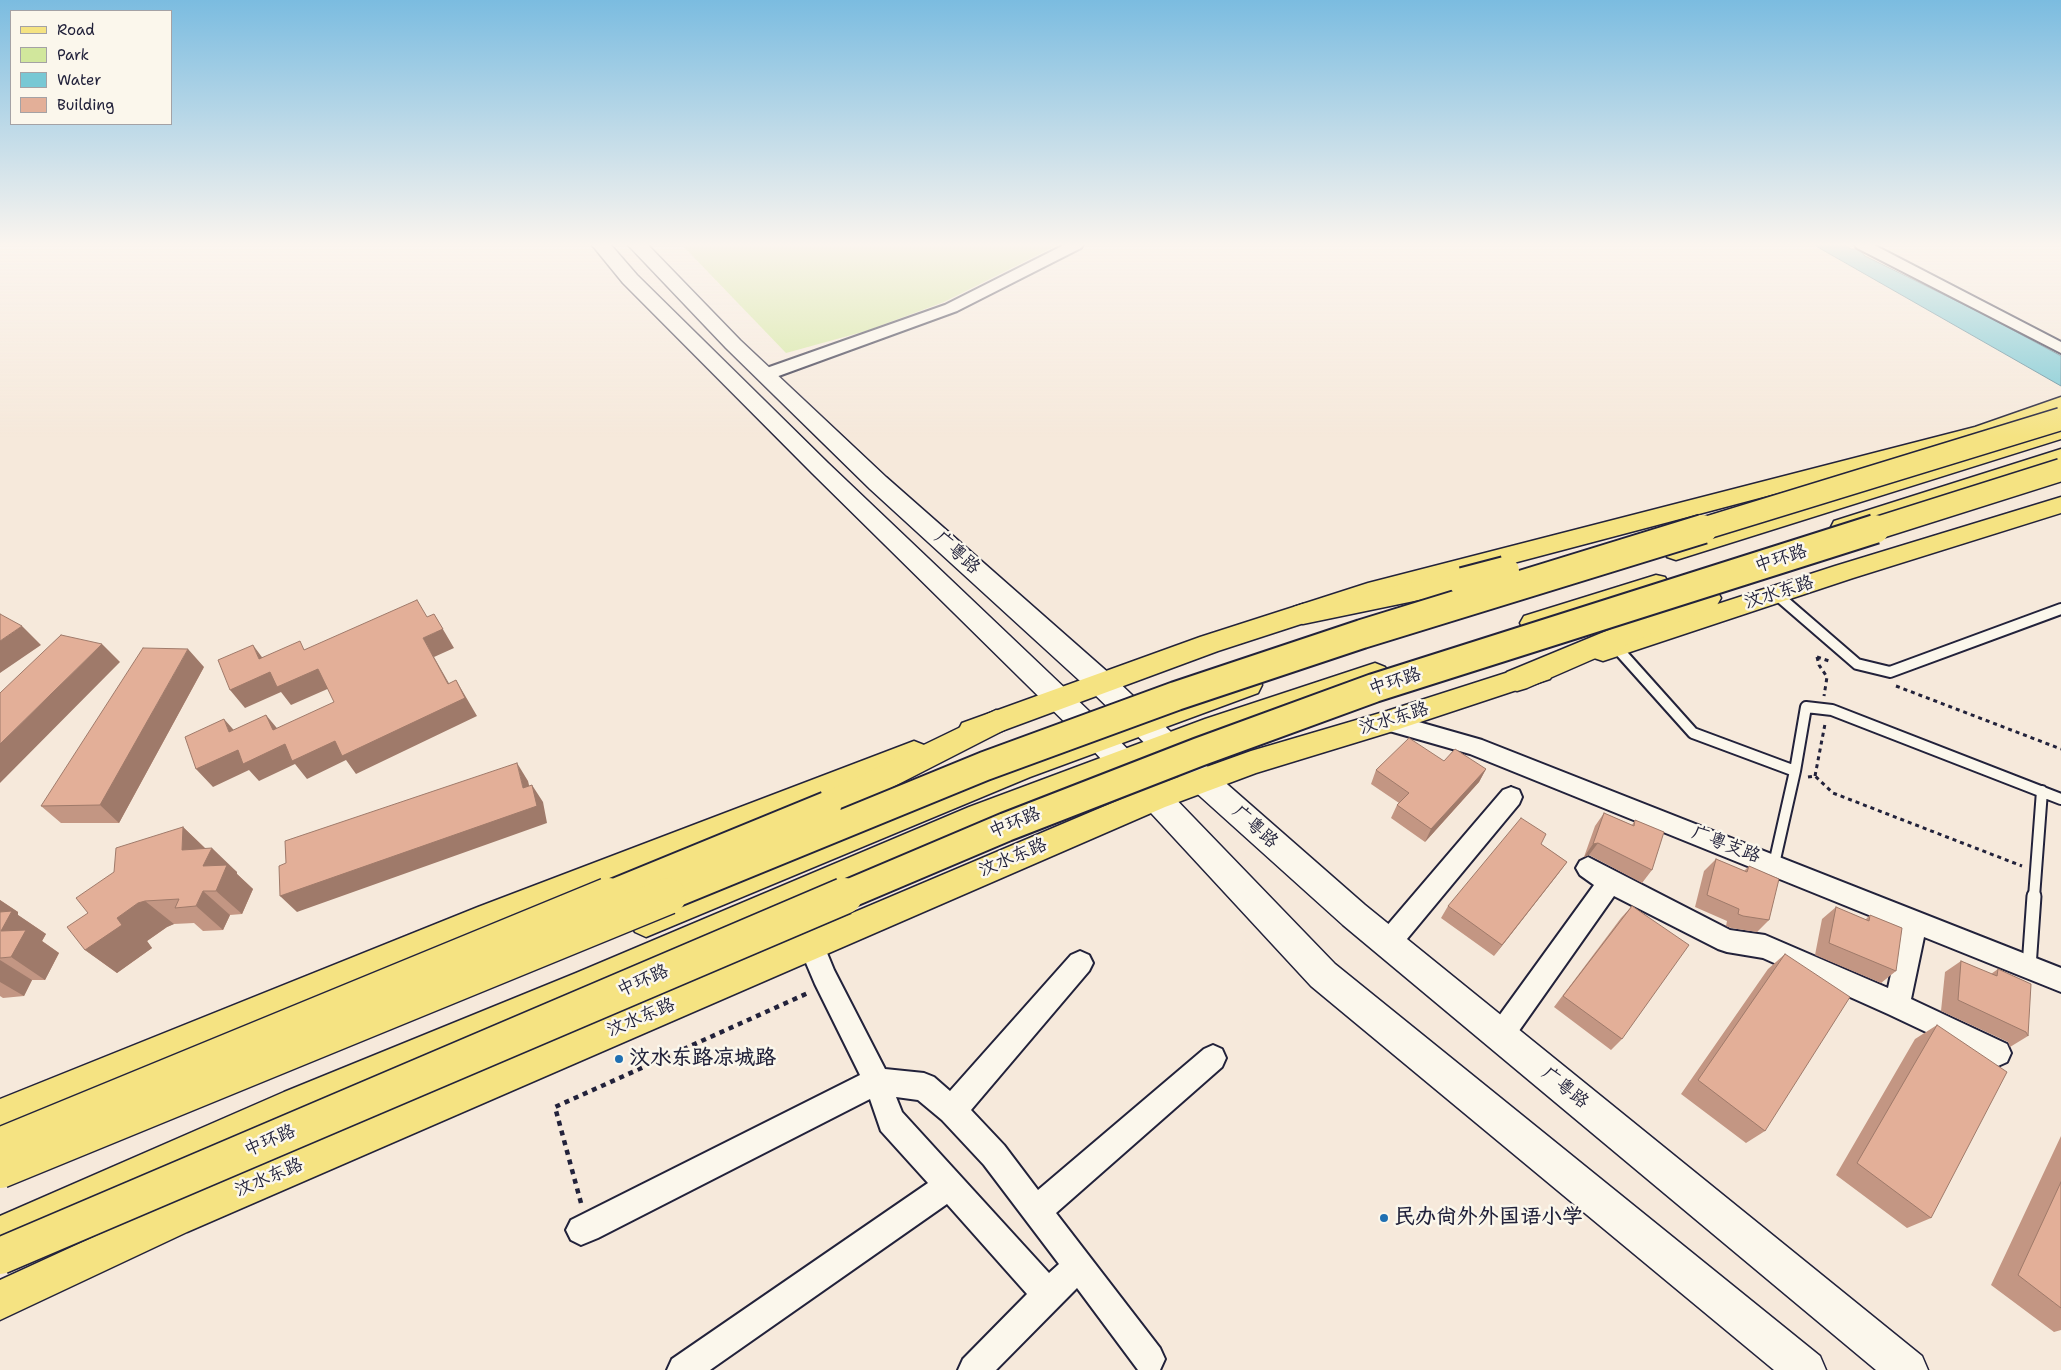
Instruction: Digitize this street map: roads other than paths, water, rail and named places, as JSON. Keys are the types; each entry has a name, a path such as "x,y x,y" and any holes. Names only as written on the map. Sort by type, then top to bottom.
{"main road":[{"name":"广粤路","path":"660,309 820,468 1100,739 1324,975 1806,1370"},
{"name":"广粤路","path":"699,309 733,344 767,374 878,483 1102,683 1202,780 1388,943 1908,1370"},
{"path":"0,1117 570,886 996,721 1209,644 1377,590 1982,432 2061,404"},
{"path":"1303,614 1463,582 2061,419"},
{"path":"0,1170 984,766 1176,696 1381,628 2061,419"},
{"path":"0,1188 125,1134 495,986 925,806 1100,739 1246,686 1494,606 2061,431"},
{"path":"0,1235 298,1105 588,984 980,816 1122,762 1215,727 1430,656 2061,457"},
{"name":"中环路","path":"0,1256 1006,826 1180,759 1374,688 2061,470"},
{"path":"1517,680 1708,598 2047,494 2061,481"},
{"path":"1778,485 1862,492"},
{"name":"汶水东路","path":"0,1300 174,1219 1154,798 1251,763 1387,722 1776,594 2061,506"},
{"path":"1818,535 1915,550"},
{"path":"1734,608 1772,549"},
{"path":"1494,606 1516,554"},
{"path":"0,1146 827,806 996,721"},
{"path":"570,886 745,882"},
{"path":"529,1066 588,984"},
{"path":"0,1177 181,1043"},
{"path":"0,1243 174,1219"}],"street":[{"path":"767,374 948,309"},
{"path":"1986,309 2061,348"},
{"name":"广粤支路","path":"1387,722 1474,746 1774,864 2029,969 2061,980"},
{"path":"1388,943 1511,797"},
{"path":"1588,868 1610,882 1727,941 1765,947 1897,1005 1998,1053"},
{"path":"1500,1036 1610,882"},
{"path":"1897,1005 1914,923"},
{"path":"812,944 829,984 877,1081 892,1121 1048,1294"},
{"path":"952,1110 1080,964"},
{"path":"1036,1211 1214,1058"},
{"path":"584,1229 877,1081 924,1087 952,1110 994,1155 1149,1359"},
{"path":"683,1370 949,1185"},
{"path":"974,1370 1048,1294 1079,1266"}],"lane":[{"path":"1776,594 1857,664 1890,672 2061,609"},
{"path":"1616,647 1693,733 1794,775"},
{"path":"1774,864 1794,775 1806,708 1832,710 2061,799"},
{"path":"2029,969 2042,792"}],"water":[{"path":"1926,309 1973,309 2061,356 2061,386"}],"place":[{"name":"汶水东路凉城路","path":"619,1059"},
{"name":"民办尚外外国语小学","path":"1384,1218"}]}
